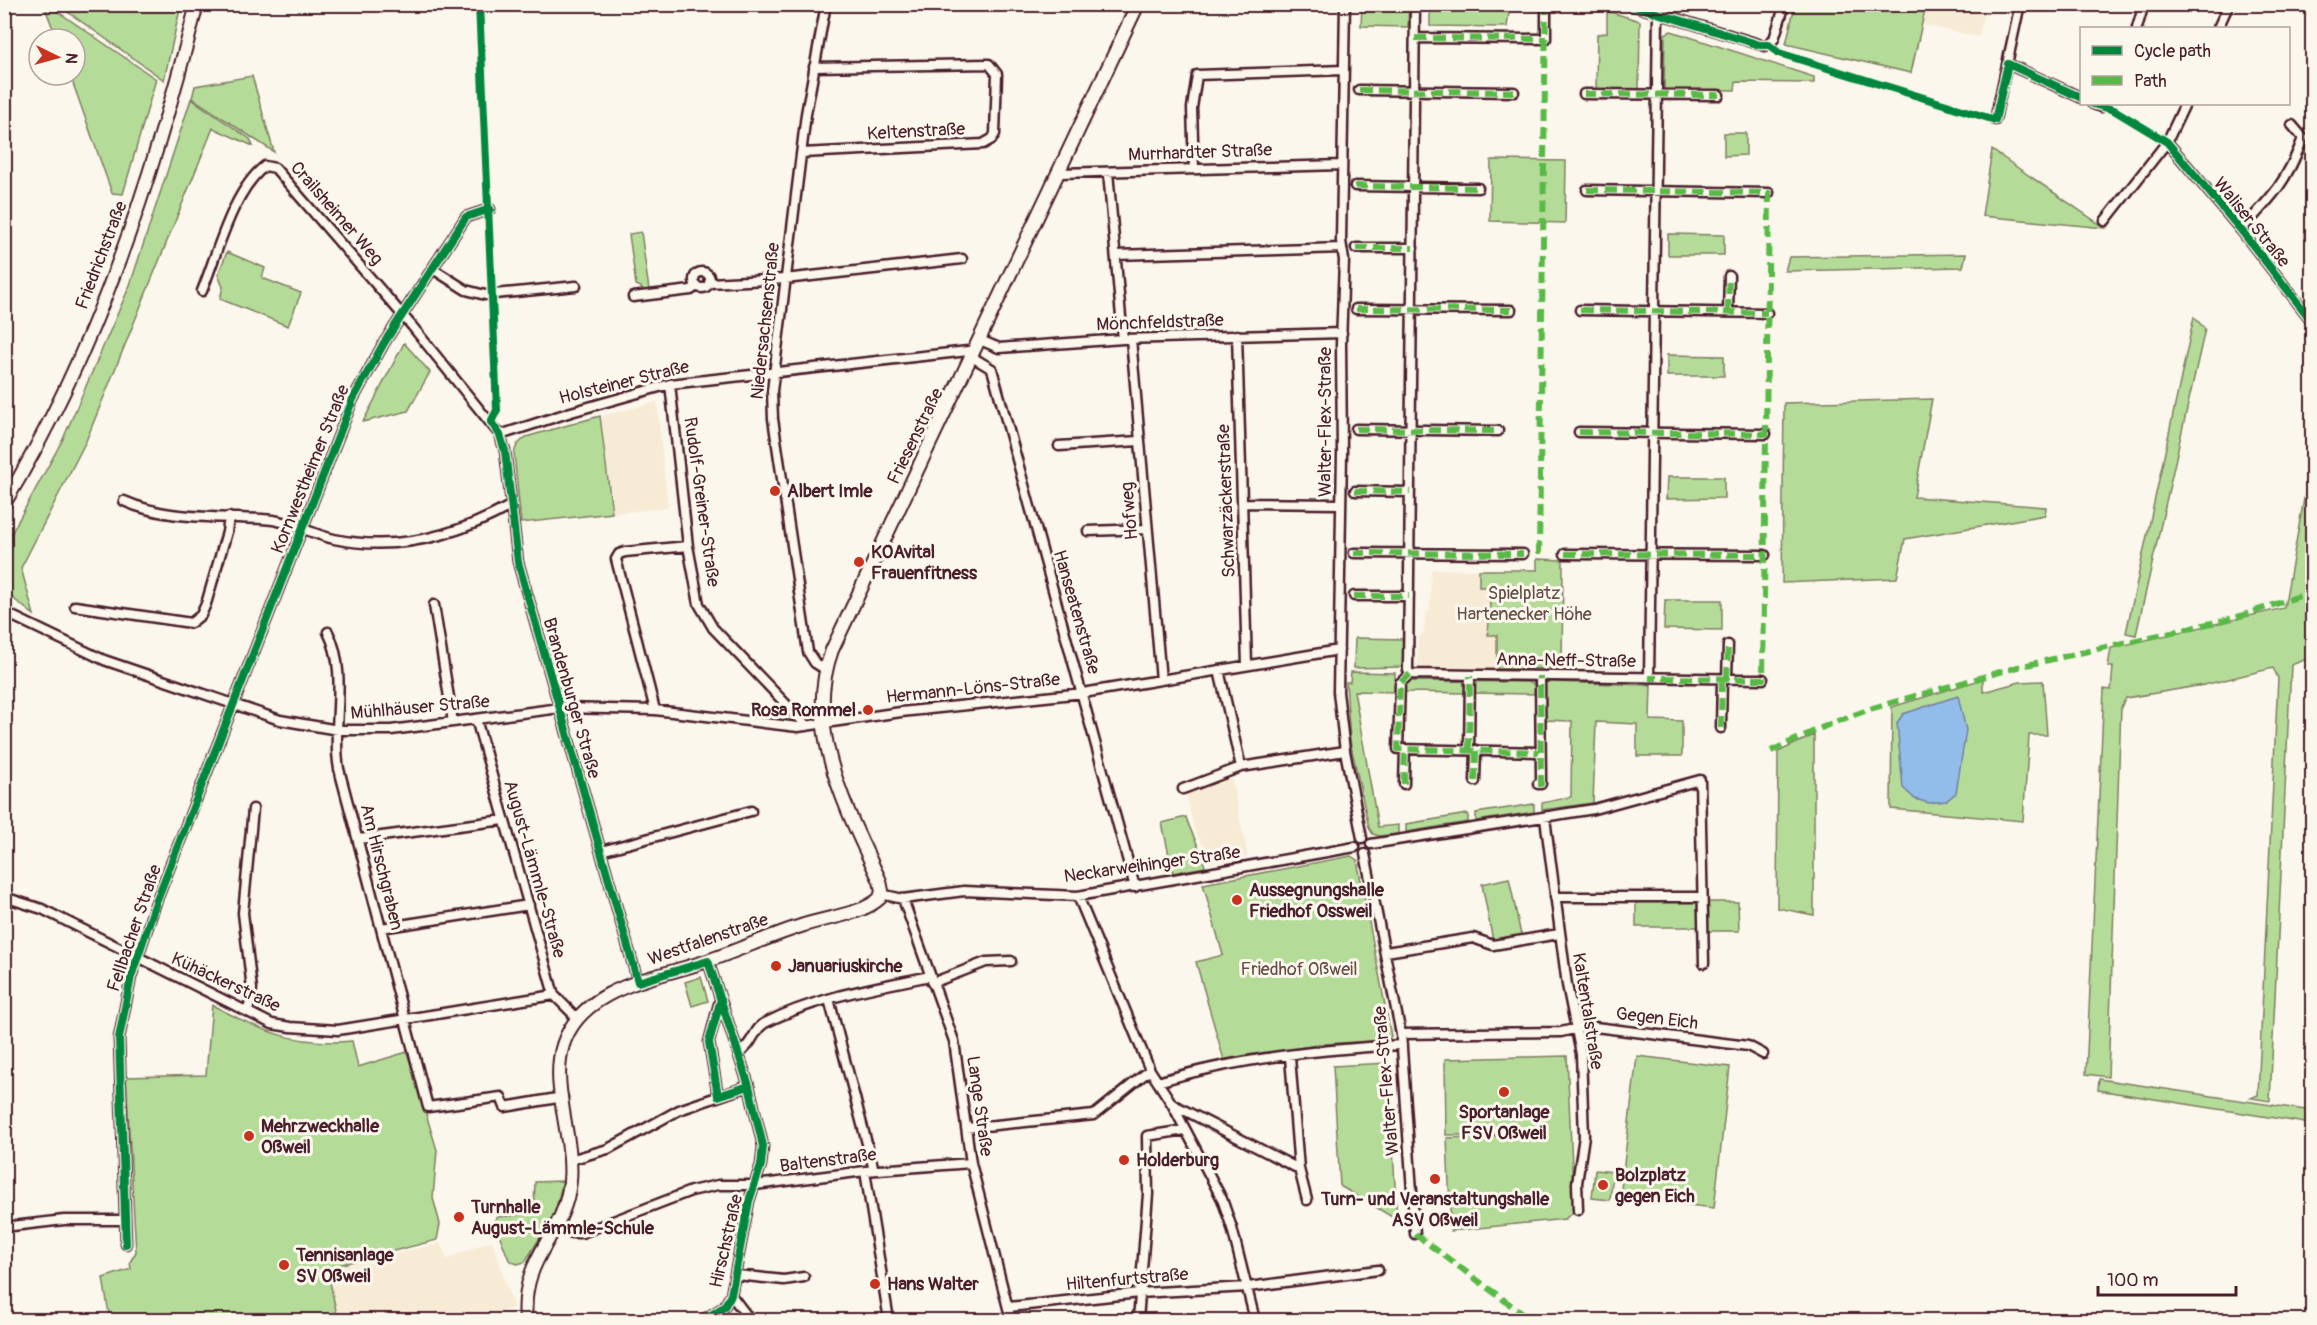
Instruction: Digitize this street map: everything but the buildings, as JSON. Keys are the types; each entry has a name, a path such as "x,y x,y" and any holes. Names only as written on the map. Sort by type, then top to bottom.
{"main road":[{"name":"Friedrichstraße","path":"4,504 76,366 117,267 146,185 197,4"},
{"name":"Friesenstraße","path":"881,894 880,881 839,788 823,722 822,694 826,670 832,650 1060,173 1138,4"},
{"name":"Westfalenstraße","path":"526,1320 525,1304 529,1275 566,1202 570,1160 560,1071 562,1047 578,1019 615,991 708,961 802,925 864,907 876,901 881,894"}],"street":[{"name":"Niedersachsenstraße","path":"826,4 814,67 785,279 774,371 773,419 808,652 815,663 826,670"},
{"name":"Walter-Flex-Straße","path":"1345,4 1341,165 1342,333 1338,692 1345,751 1362,838"},
{"path":"1415,4 1408,670 1410,674 1400,683 1398,749 1539,752"},
{"path":"1415,38 1546,39 1546,4"},
{"path":"1628,4 1760,45 1770,45 1774,39 1785,4"},
{"path":"1995,120 2020,4"},
{"path":"2137,27 2144,4"},
{"path":"2218,27 2229,4"},
{"path":"1649,678 1658,14"},
{"name":"Keltenstraße","path":"802,153 983,144 993,139 995,134 997,74 990,64 814,67"},
{"path":"2008,64 2080,97"},
{"path":"1194,169 1192,108 1197,75 1344,70"},
{"path":"1359,90 1514,92"},
{"path":"1584,94 1719,95"},
{"path":"2105,221 2167,142 2185,105"},
{"path":"2241,230 2280,188 2295,160 2303,138 2292,125"},
{"name":"Waliser Straße","path":"2167,142 2313,321"},
{"name":"Murrhardter Straße","path":"1060,173 1341,165"},
{"name":"Crailsheimer Weg","path":"202,291 240,199 258,171 270,166 281,172 402,314"},
{"name":"Hofweg","path":"1108,172 1139,441 1161,680"},
{"path":"1355,186 1478,188"},
{"path":"1587,190 1768,194"},
{"name":"Kornwestheimer Straße","path":"234,705 301,529 366,371 466,217 490,209"},
{"path":"1116,255 1342,248"},
{"path":"1356,248 1413,248"},
{"path":"697,286 703,288 710,283 785,279 962,259"},
{"path":"433,269 466,290 485,295 576,286"},
{"path":"697,286 694,277 699,272 708,275 710,283"},
{"path":"1728,312 1729,276"},
{"path":"633,297 691,290 697,286"},
{"path":"1356,309 1510,310"},
{"path":"1580,310 1767,313"},
{"name":"Brandenburger Straße","path":"402,314 500,435 505,451 518,562 638,982"},
{"name":"Mönchfeldstraße","path":"980,340 999,348 1127,339 1342,333"},
{"name":"Schwarzäckerstraße","path":"1237,335 1247,665"},
{"name":"Holsteiner Straße","path":"500,435 670,384 968,351 973,355"},
{"name":"Hanseatenstraße","path":"973,355 992,369 1135,887"},
{"name":"Rudolf-Greiner-Straße","path":"670,384 688,546 699,604 713,628 807,726"},
{"path":"1356,429 1498,431"},
{"path":"1579,432 1766,434"},
{"path":"1059,446 1139,441"},
{"path":"1355,491 1410,492"},
{"path":"124,501 157,513 281,521 335,539 398,544 472,525 510,506"},
{"path":"1243,503 1341,504"},
{"path":"75,606 191,623 201,615 206,604 227,532 229,517"},
{"path":"1088,531 1147,529"},
{"path":"656,710 616,556 625,552 688,546"},
{"path":"1354,553 1523,554"},
{"path":"1565,554 1765,555"},
{"path":"1354,596 1409,596"},
{"path":"434,605 453,722"},
{"name":"Mühlhäuser Straße","path":"4,612 104,660 280,720 338,730 391,730 560,708 656,710 807,726 823,722"},
{"name":"Am Hirschgraben","path":"328,632 335,645 338,730 336,752 339,769 428,1107 501,1097 505,1107 563,1097"},
{"path":"1721,728 1728,645"},
{"name":"Hermann-Löns-Straße","path":"823,722 1083,693 1339,650"},
{"path":"1219,670 1241,766"},
{"name":"Anna-Neff-Straße","path":"1410,674 1763,679"},
{"path":"1470,676 1475,781"},
{"path":"1538,784 1541,784 1540,676"},
{"name":"Fellbacher Straße","path":"126,1244 119,1038 123,1007 156,902 234,705"},
{"name":"August-Lämmle-Straße","path":"476,719 554,995 578,1019"},
{"path":"1404,784 1405,749"},
{"path":"1183,789 1241,766 1345,751"},
{"path":"1371,844 1545,818 1632,800 1700,780 1704,963"},
{"path":"248,1012 252,989 243,913 253,809"},
{"path":"601,851 751,811"},
{"name":"Kaltentalstraße","path":"1545,818 1559,934 1581,1054 1584,1137 1577,1183 1578,1210"},
{"path":"359,839 504,820"},
{"path":"1362,838 1371,844 1370,852 1365,854 1360,854 1355,847 1356,842 1362,838"},
{"name":"Neckarweihinger Straße","path":"881,894 903,899 964,891 1078,896 1355,847"},
{"name":"Walter-Flex-Straße","path":"1365,854 1401,1035 1414,1234"},
{"path":"1078,896 1150,1070 1172,1104 1222,1199 1256,1320"},
{"name":"Kühäckerstraße","path":"4,897 42,909 272,1024 307,1030 338,1030 554,995"},
{"path":"1555,897 1702,897"},
{"name":"Lange Straße","path":"903,899 954,1041 971,1163 1011,1320"},
{"path":"381,928 529,905"},
{"path":"1386,952 1473,938 1493,945 1559,934"},
{"name":"Hirschstraße","path":"703,1320 724,1307 731,1295 737,1275 746,1214 763,1156 763,1146 749,1086 708,961"},
{"path":"739,1053 750,1046 761,1024 829,999 931,979 986,962 1011,961"},
{"path":"717,1096 709,1042 721,999"},
{"path":"829,999 870,1170 889,1320"},
{"name":"Gegen Eich","path":"1401,1035 1561,1032 1587,1026 1748,1046 1763,1054"},
{"path":"1158,1082 1206,1067 1402,1045"},
{"path":"1290,1057 1299,1169 1307,1200"},
{"path":"966,1128 1094,1115 1150,1070"},
{"path":"570,1160 608,1149 679,1110 749,1086"},
{"path":"1172,1104 1299,1169"},
{"path":"1138,1320 1148,1194 1147,1136 1185,1130"},
{"name":"Baltenstraße","path":"556,1224 572,1233 582,1233 697,1189 726,1184 755,1185 870,1170 971,1163"},
{"path":"4,1227 64,1220 124,1220"},
{"name":"Hiltenfurtstraße","path":"1009,1307 1139,1293 1248,1287 1378,1270"},
{"path":"737,1275 784,1280 804,1277"},
{"path":"731,1295 750,1320"}],"shaded area":[{"path":"1927,5 1985,5 1979,37 1923,25"},
{"path":"657,402 668,508 613,513 601,416"},
{"path":"1431,569 1479,570 1479,587 1488,587 1497,635 1497,669 1417,669 1418,638 1424,632 1425,614 1430,609"},
{"path":"1231,775 1248,857 1210,863 1208,852 1195,833 1186,793"},
{"path":"492,1240 514,1308 472,1320 338,1320 328,1270 440,1243 447,1259"}],"green space":[{"path":"44,5 48,5 80,27 52,27"},
{"path":"58,5 181,5 164,80"},
{"path":"1362,5 1409,5 1408,27 1361,26"},
{"path":"1430,5 1510,5 1507,27 1430,26"},
{"path":"1795,5 1926,5 1911,73 1786,44"},
{"path":"1607,11 1640,21 1639,89 1596,89 1597,34 1607,33"},
{"path":"1671,31 1814,77 1814,83 1736,82 1735,90 1664,89 1665,34"},
{"path":"87,32 156,79 123,194 112,193 74,87 87,87"},
{"path":"252,76 274,152 192,98 195,86"},
{"path":"191,99 250,139 253,146 213,128 86,441 21,568 34,615 5,592 5,545 63,439 130,285"},
{"path":"1724,133 1746,133 1746,155 1724,156"},
{"path":"1992,150 2105,228 1982,216"},
{"path":"1491,160 1566,161 1565,223 1490,221"},
{"path":"641,232 649,290 642,291 641,287 636,285 629,234"},
{"path":"1668,234 1724,235 1724,255 1668,255"},
{"path":"227,252 265,268 262,278 301,293 288,326 220,299 223,287 218,275"},
{"path":"1966,254 1963,267 1785,271 1789,257"},
{"path":"2194,317 2205,329 2136,635 2126,633"},
{"path":"404,343 430,372 408,411 363,422"},
{"path":"1667,355 1724,356 1724,376 1667,376"},
{"path":"1932,399 1914,497 2046,507 2045,515 1905,539 1897,578 1782,583 1784,403"},
{"path":"600,416 612,513 521,523 514,453 517,445 526,437"},
{"path":"2312,455 2312,657 2291,665 2270,1101 2251,1098 2258,1095 2278,678 2273,668 2204,685 2126,698 2121,707 2108,1077 2086,1074 2104,689 2111,690 2113,667 2108,667 2111,648 2284,608"},
{"path":"1667,477 1724,477 1724,498 1666,499"},
{"name":"Spielplatz Hartenecker Höhe","path":"1537,559 1563,560 1562,668 1497,669 1497,635 1488,635 1490,603 1487,587 1479,587 1479,570 1537,570"},
{"path":"1665,600 1722,600 1722,630 1664,629"},
{"path":"1355,638 1404,639 1402,667 1354,668"},
{"path":"1351,672 1395,673 1395,692 1354,691 1378,827 1398,825 1398,834 1379,836 1373,834 1369,828 1350,741 1346,682 1350,682"},
{"path":"1983,679 1983,692 2020,682 2043,681 2047,735 2029,735 2023,821 1891,809 1892,707"},
{"path":"1408,681 1531,682 1535,686 1534,694 1403,692 1403,686"},
{"path":"1547,682 1651,685 1650,720 1682,721 1682,756 1637,756 1637,724 1596,722 1593,803 1542,810 1542,803 1571,797 1572,721 1543,720 1543,685"},
{"path":"1814,735 1814,915 1777,908 1778,752"},
{"path":"1534,804 1534,812 1476,821 1476,813"},
{"path":"1468,814 1468,822 1406,832 1406,824"},
{"path":"1186,817 1205,867 1173,873 1162,823"},
{"name":"Friedhof Oßweil","path":"1351,856 1357,860 1391,1036 1389,1040 1323,1044 1224,1060 1196,962 1223,955 1203,884"},
{"path":"1509,878 1521,935 1493,941 1482,884"},
{"path":"1639,901 1698,902 1699,927 1636,927 1636,904"},
{"path":"1708,902 1738,902 1739,931 1707,931"},
{"path":"701,977 708,1001 692,1006 685,982"},
{"path":"212,1005 279,1035 313,1041 352,1041 358,1067 407,1052 437,1150 433,1198 440,1224 437,1240 327,1268 338,1320 110,1320 103,1278 131,1269 130,1262 136,1252 126,1077 206,1075"},
{"path":"1567,1056 1574,1211 1565,1219 1451,1231 1447,1138 1538,1134 1446,1135 1445,1059"},
{"path":"1637,1056 1730,1067 1714,1208 1620,1197"},
{"path":"1388,1063 1397,1220 1340,1186 1333,1066"},
{"path":"2099,1079 2312,1111 2312,1124 2098,1090"},
{"name":"Bolzplatz gegen Eich","path":"1595,1170 1613,1172 1610,1200 1592,1198"},
{"path":"563,1181 554,1215 525,1262 517,1264 509,1260 494,1221 497,1217 519,1215 534,1207 535,1182"}],"water":[{"path":"1958,696 1966,730 1956,793 1946,801 1929,803 1915,799 1903,788 1897,723 1903,714"}],"marked path":[{"path":"1539,554 1546,4"},
{"path":"1415,38 1546,39"},
{"path":"1359,90 1514,92"},
{"path":"1584,94 1719,95"},
{"path":"1355,186 1478,188"},
{"path":"1587,190 1769,193 1763,679 1649,678"},
{"path":"1356,248 1413,248"},
{"path":"1728,312 1729,276"},
{"path":"1356,309 1511,310"},
{"path":"1580,310 1767,313"},
{"path":"1356,429 1498,431"},
{"path":"1579,432 1766,434"},
{"path":"1355,491 1410,492"},
{"path":"1354,553 1523,554"},
{"path":"1565,554 1765,555"},
{"path":"1771,751 1832,723 1873,708 2018,667 2234,618 2312,592"},
{"path":"1354,596 1409,596"},
{"path":"1727,679 1728,645"},
{"path":"1410,674 1400,683 1398,749 1539,752"},
{"path":"1469,750 1470,676"},
{"path":"1538,784 1541,784 1540,676"},
{"path":"1721,728 1722,679"},
{"path":"1404,784 1405,749"},
{"path":"1475,781 1476,750"},
{"path":"1415,1234 1531,1320"}],"cycle path":[{"path":"479,4 497,410 491,422 500,435 505,451 518,562 638,982 708,961 749,1086 763,1146 761,1165 749,1201 731,1295 724,1307 703,1320"},
{"path":"1628,4 1760,45 1769,45 1779,53 1995,120 2008,64 2080,97"},
{"path":"2096,105 2114,110 2167,142 2241,230 2312,321"},
{"path":"126,1244 119,1038 131,977 156,902 353,399 384,343 466,217 490,209"},
{"path":"721,999 709,1042 718,1096 749,1086"}],"place":[{"name":"Albert Imle","path":"775,491"},
{"name":"KOAvital Frauenfitness","path":"859,562"},
{"name":"Rosa Rommel","path":"868,710"},
{"name":"Aussegnungshalle Friedhof Ossweil","path":"1237,900"},
{"name":"Januariuskirche","path":"776,966"},
{"name":"Sportanlage FSV Oßweil","path":"1504,1092"},
{"name":"Mehrzweckhalle Oßweil","path":"249,1136"},
{"name":"Holderburg","path":"1124,1160"},
{"name":"Turn- und Veranstaltungshalle ASV Oßweil","path":"1435,1179"},
{"name":"Bolzplatz gegen Eich","path":"1603,1185"},
{"name":"Turnhalle August-Lämmle-Schule","path":"459,1217"},
{"name":"Tennisanlage SV Oßweil","path":"284,1265"},
{"name":"Hans Walter","path":"875,1284"}]}
